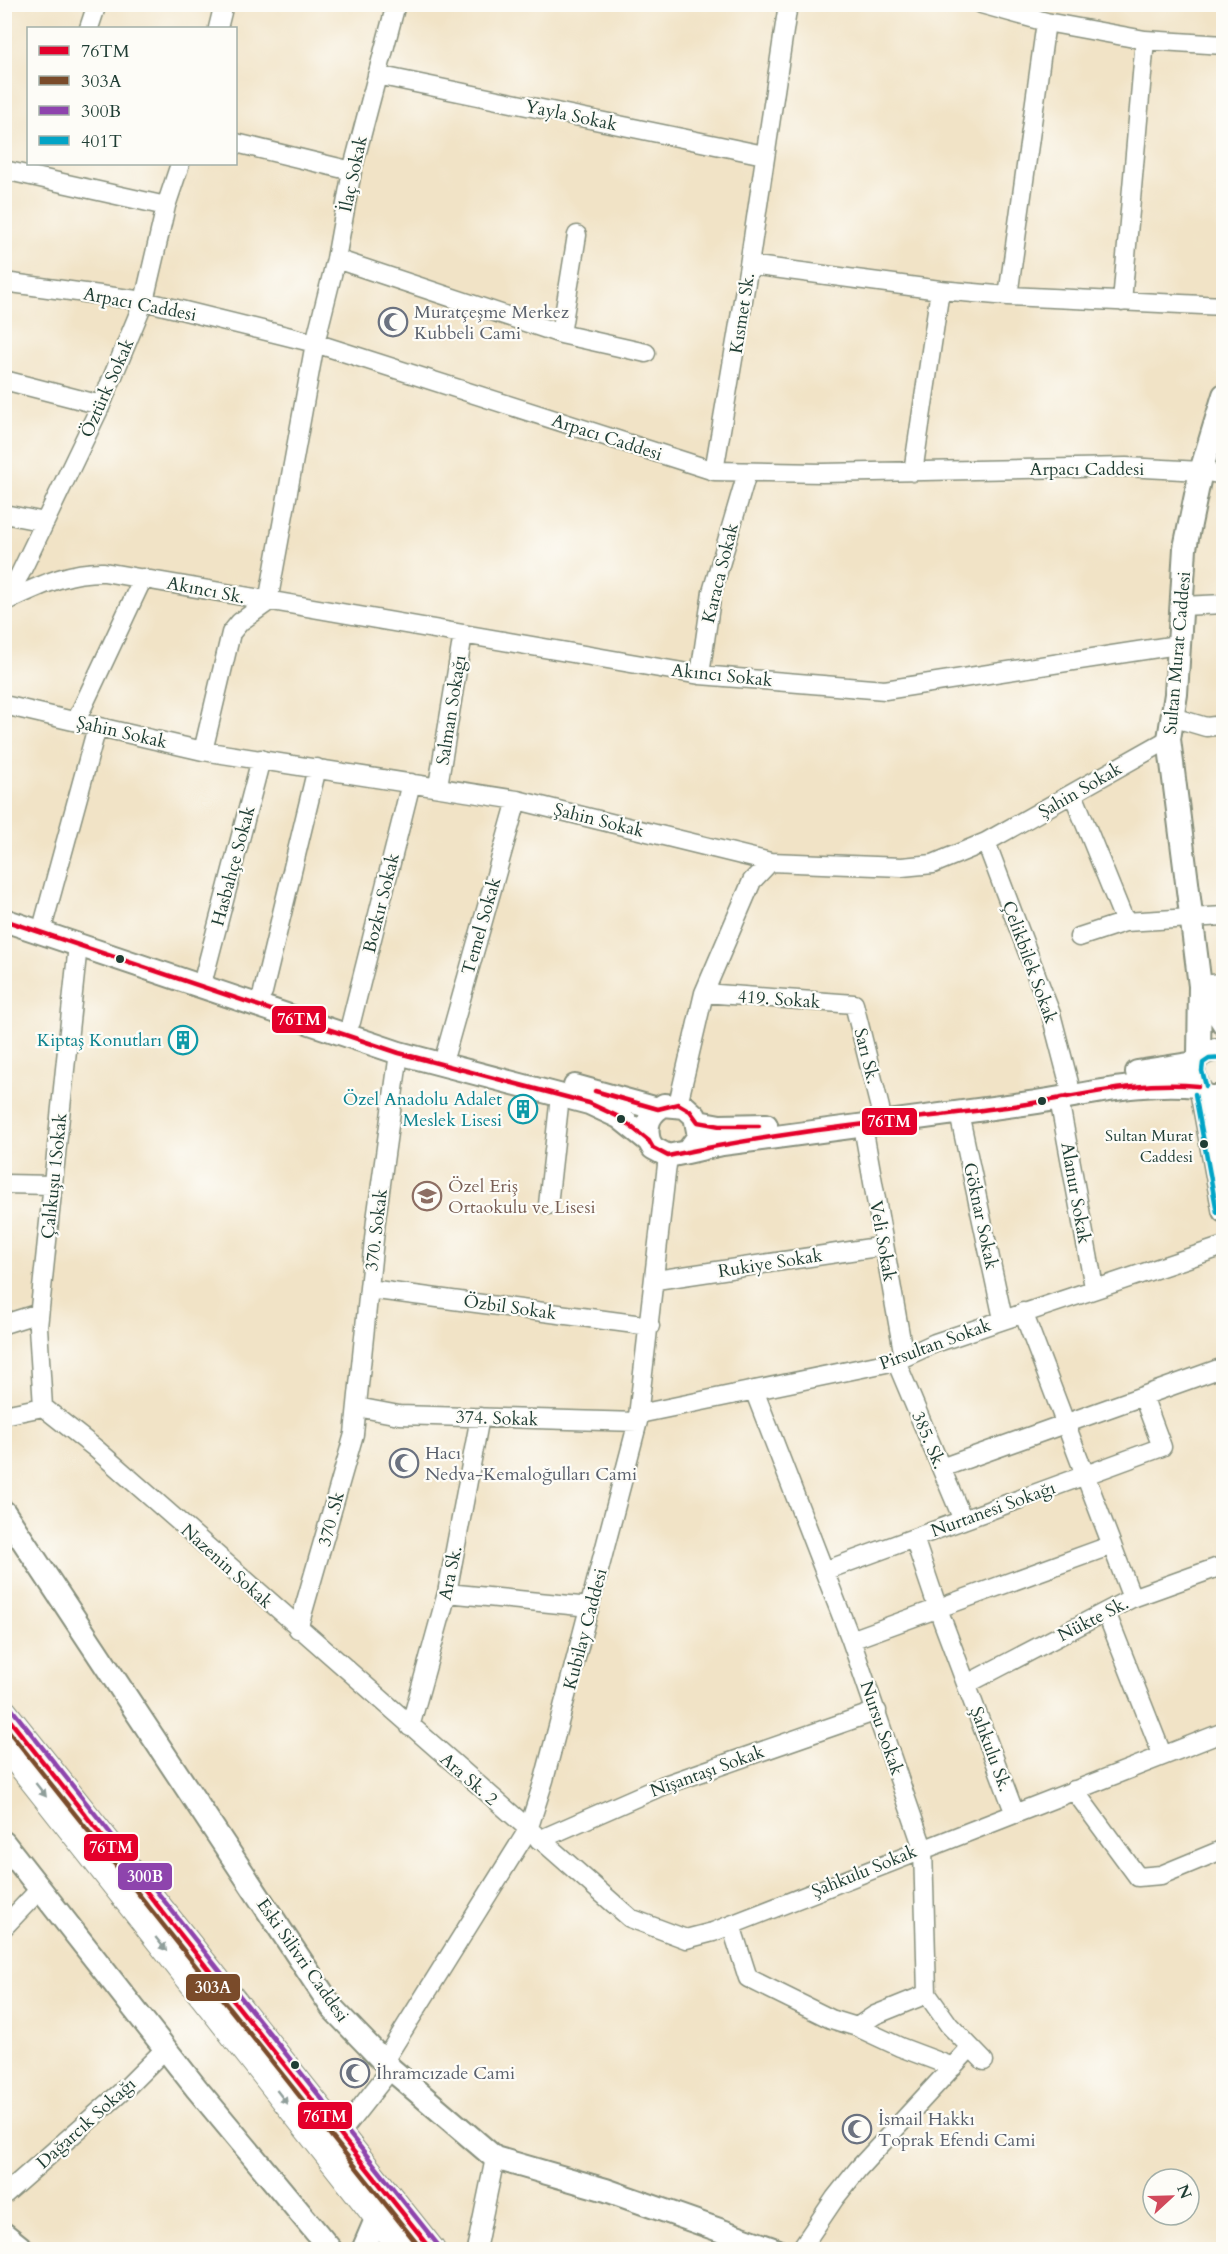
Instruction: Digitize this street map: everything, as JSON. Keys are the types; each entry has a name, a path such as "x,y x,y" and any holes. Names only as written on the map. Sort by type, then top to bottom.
{"highway":[{"path":"4,1712 432,2250"},
{"path":"4,1744 403,2250"}],"main road":[{"name":"Sultan Murat Caddesi","path":"1208,1092 1194,1074 1197,1059 1200,986 1171,728 1185,548 1201,471 1224,395"},
{"path":"4,910 43,925 205,973 446,1052 690,1111 698,1122 699,1136 678,1154"},
{"path":"4,920 399,1053 589,1103 619,1118 649,1141 653,1148 678,1154 722,1144 958,1113 1064,1091 1197,1059 1210,1050 1224,1050"},
{"path":"1200,986 1224,1024"},
{"path":"698,1122 748,1127 880,1108 1168,1083 1208,1092 1224,1211"},
{"path":"649,1141 647,1123 668,1106"},
{"name":"Eski Silivri Caddesi","path":"4,1512 333,2009 387,2066 495,2158 606,2190 736,2243 777,2250"},
{"path":"4,1843 272,2181 331,2250"},
{"path":"363,2250 377,2217"},
{"path":"4,2234 24,2250"}],"street":[{"path":"218,27 224,4"},
{"name":"İlaç Sokak","path":"268,602 315,344 336,259 352,171 396,4"},
{"name":"Kısmet Sk.","path":"714,471 750,265 764,155 788,4"},
{"path":"981,4 1035,14 1145,40 1224,45"},
{"path":"89,27 90,6"},
{"path":"1008,296 1035,14"},
{"path":"1122,302 1145,40"},
{"name":"Yayla Sokak","path":"377,75 764,155"},
{"path":"237,143 352,171"},
{"name":"Öztürk Sokak","path":"4,601 12,572 45,522 101,405 144,301 166,206 180,165"},
{"path":"4,170 44,172 166,206"},
{"path":"561,334 578,236"},
{"path":"336,259 561,334 646,353"},
{"path":"750,265 940,290 1008,296 1224,306"},
{"name":"Arpacı Caddesi","path":"4,282 144,301 315,344 714,471 747,473 913,472 956,469 1126,468 1201,471 1224,475"},
{"path":"913,472 940,290"},
{"path":"4,380 101,405"},
{"name":"Karaca Sokak","path":"700,675 712,592 747,473"},
{"path":"4,514 45,522"},
{"name":"Akıncı Sk.","path":"4,601 63,576 84,572 143,578 268,602"},
{"path":"76,721 143,578"},
{"path":"203,751 231,633 240,622 268,602"},
{"name":"Akıncı Sokak","path":"268,602 700,675 885,690 1178,645"},
{"path":"1182,606 1224,604"},
{"name":"Salman Sokağı","path":"438,786 463,634"},
{"name":"Şahin Sokak","path":"4,705 203,751 516,800 770,862 902,867 933,864 986,842 1073,794 1171,728"},
{"path":"1171,728 1224,725"},
{"path":"43,925 97,727"},
{"name":"Hasbahçe Sokak","path":"205,973 261,759"},
{"path":"263,992 317,768"},
{"name":"Bozkır Sokak","path":"351,1022 411,783"},
{"path":"1073,794 1125,922"},
{"name":"Temel Sokak","path":"446,1052 516,800"},
{"name":"Çelikbilek Sokak","path":"986,842 1051,1014 1064,1091"},
{"path":"668,1106 704,993 752,881 770,862"},
{"path":"1078,937 1125,922 1224,916"},
{"name":"Çalıkuşu 1Sokak","path":"43,1407 39,1313 78,945"},
{"path":"1200,986 1224,982"},
{"name":"419. Sokak","path":"704,993 854,1004"},
{"name":"Sarı Sk.","path":"854,1004 880,1108"},
{"name":"370. Sokak","path":"357,1407 369,1289 399,1053"},
{"name":"Alanur Sokak","path":"1064,1091 1094,1287"},
{"path":"548,1205 560,1096"},
{"name":"Göknar Sokak","path":"958,1113 1003,1319"},
{"name":"Veli Sokak","path":"863,1126 884,1246 900,1359"},
{"name":"Kubilay Caddesi","path":"339,2135 387,2066 533,1835 638,1418 656,1280 678,1154"},
{"path":"4,1184 53,1185"},
{"name":"Rukiye Sokak","path":"656,1280 884,1246"},
{"name":"Pirsultan Sokak","path":"638,1418 754,1390 831,1377 900,1359 935,1342 1094,1287 1224,1246"},
{"name":"Özbil Sokak","path":"369,1289 650,1326"},
{"path":"1023,1312 1132,1598"},
{"path":"4,1324 39,1313"},
{"name":"385. Sk.","path":"900,1359 963,1520"},
{"path":"941,1468 1066,1425 1224,1366"},
{"name":"Nursu Sokak","path":"754,1390 851,1640 923,1848 927,1994"},
{"name":"Nurtanesi Sokağı","path":"824,1570 1162,1447 1143,1396"},
{"path":"4,1415 43,1407"},
{"name":"Nazenin Sokak","path":"43,1407 94,1448 410,1727"},
{"name":"374. Sokak","path":"357,1407 399,1415 638,1418"},
{"name":"370 .Sk","path":"298,1629 354,1434 357,1407"},
{"name":"Ara Sk.","path":"410,1727 447,1593 480,1417"},
{"name":"Şahkulu Sk.","path":"914,1538 938,1609 1015,1814"},
{"path":"851,1640 1112,1545"},
{"name":"Nükte Sk.","path":"967,1684 1132,1598 1224,1565"},
{"path":"447,1593 590,1607"},
{"path":"1106,1612 1162,1754"},
{"name":"Nişantaşı Sokak","path":"533,1835 662,1786 877,1711"},
{"name":"Ara Sk. 2","path":"410,1727 533,1835"},
{"name":"Şahkulu Sokak","path":"533,1835 630,1918 686,1939 731,1925 1162,1754 1224,1732"},
{"path":"1074,1790 1138,1877 1161,1875 1224,1849"},
{"path":"4,1927 40,1889"},
{"path":"731,1925 748,1978 831,2019 858,2027 900,2047 953,2067"},
{"path":"858,2027 875,2015 927,1994 949,2025 984,2061"},
{"name":"Dağarcık Sokağı","path":"4,2195 127,2087 166,2048"},
{"path":"800,2250 834,2198 858,2169 970,2048"},
{"path":"476,2250 495,2158"}],"transit line":[{"name":"76TM","path":"4,920 399,1053 589,1103 619,1117 649,1141 653,1148 668,1156 797,1133 1014,1106 1128,1087 1198,1086"},
{"name":"401T","path":"1206,1086 1202,1071 1203,1063 1209,1059 1224,1058"},
{"name":"76TM","path":"595,1091 658,1109 678,1104 690,1111 698,1122 720,1126 759,1126"},
{"name":"401T","path":"1195,1094 1217,1212"},
{"name":"300B","path":"10,1707 438,2245"},
{"name":"76TM","path":"4,1713 432,2250"},
{"name":"303A","path":"4,1725 422,2250"}],"place":[{"name":"Muratçeşme Merkez Kubbeli Cami","path":"393,322"},
{"name":"Kiptaş Konutları","path":"183,1040"},
{"name":"Özel Anadolu Adalet Meslek Lisesi","path":"523,1109"},
{"name":"Sultan Murat Caddesi","path":"1204,1144"},
{"name":"Özel Eriş Ortaokulu ve Lisesi","path":"427,1196"},
{"name":"Hacı Nedva-Kemaloğulları Cami","path":"404,1463"},
{"name":"İhramcızade Cami","path":"355,2073"},
{"name":"İsmail Hakkı Toprak Efendi Cami","path":"857,2129"}]}
